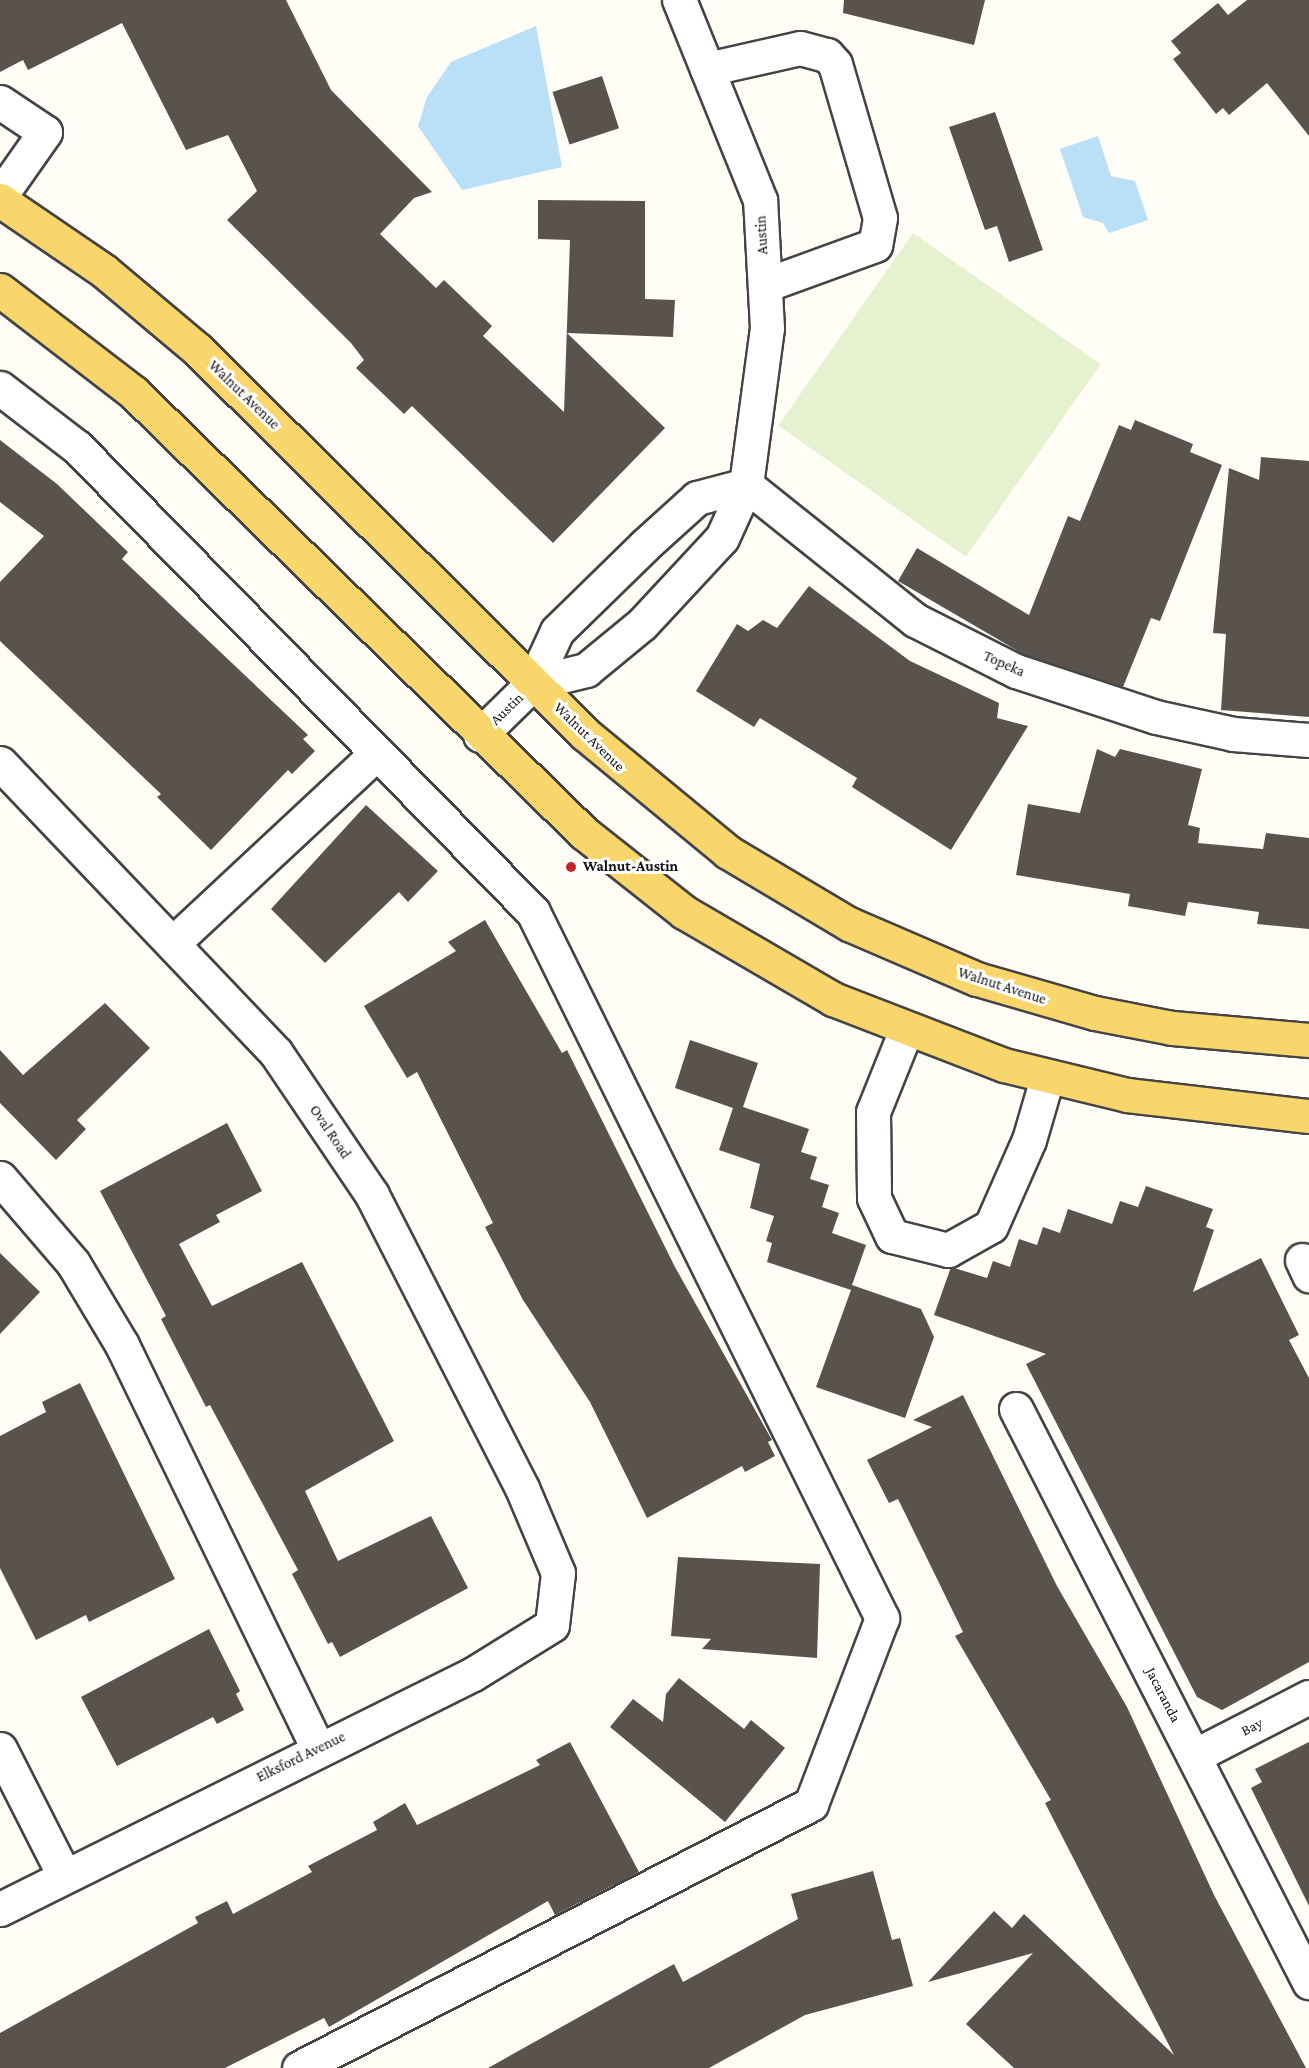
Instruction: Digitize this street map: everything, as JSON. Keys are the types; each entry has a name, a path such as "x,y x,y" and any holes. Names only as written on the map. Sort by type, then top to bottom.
{"main road":[{"name":"Walnut Avenue","path":"0,198 104,271 198,350 533,683 632,778 728,852 889,943 977,979 1095,1013 1253,1039 1309,1040"},
{"path":"0,290 134,393 480,735 584,833 684,912 802,983 906,1030 1047,1078 1182,1104 1309,1116"}],"street":[{"name":"Austin","path":"533,683 586,670 642,624 722,538 746,485 767,328 760,200 679,0"},
{"path":"707,69 800,48 827,55 835,64 880,218 875,245 765,285"},
{"path":"0,102 45,132 0,198"},
{"path":"0,388 77,447 534,912 882,1618 811,1804 299,2068"},
{"name":"Austin","path":"480,735 533,683 557,631 645,545 697,498 746,485"},
{"name":"Topeka","path":"746,485 915,620 1016,671 1156,717 1233,734 1309,740"},
{"path":"173,943 377,753"},
{"name":"Oval Road","path":"0,763 276,1053 372,1195 522,1488 558,1573"},
{"path":"906,1030 873,1112 874,1198 892,1236 948,1250 991,1226 1029,1140 1047,1078"},
{"path":"0,1178 73,1263 122,1345 318,1748"},
{"name":"Jacaranda","path":"1017,1409 1309,1982"},
{"name":"Elksford Avenue","path":"0,1909 318,1748 473,1674 552,1625 558,1573"},
{"name":"Bay","path":"1194,1756 1309,1697"},
{"path":"0,1749 64,1875"}],"green space":[{"path":"913,233 1101,364 966,557 778,426"}],"water":[{"path":"536,26 562,167 462,190 418,126 427,97 451,62"},
{"path":"1098,136 1111,176 1135,181 1148,220 1109,233 1103,223 1083,217 1060,149"}],"building":[{"path":"0,0 286,0 331,90 432,192 414,198 380,234 436,288 444,280 492,326 483,336 564,412 570,240 538,239 538,200 645,201 645,299 675,300 673,337 567,333 665,428 553,543 412,406 404,414 356,368 364,360 351,343 227,220 257,191 228,135 186,150 122,23 28,70 23,60 0,72"},
{"path":"844,0 985,0 974,45 843,13"},
{"path":"1247,0 1309,0 1309,136 1267,83 1229,115 1223,108 1216,114 1173,59 1181,53 1171,41 1218,3 1228,15"},
{"path":"602,76 619,128 570,144 553,92"},
{"path":"995,112 1043,250 1009,262 997,226 985,230 949,127"},
{"path":"1135,420 1193,444 1190,452 1222,465 1160,621 1151,618 1123,687 1023,654 898,581 917,548 1029,615 1068,516 1080,521 1119,425 1131,430"},
{"path":"0,440 57,484 128,552 122,559 308,735 303,739 315,751 292,774 288,770 211,850 157,797 161,794 0,641 0,582 44,536 0,502"},
{"path":"1261,457 1309,461 1309,717 1221,710 1226,634 1213,633 1229,468 1259,480"},
{"path":"809,586 910,661 999,703 997,718 1028,726 951,850 852,787 857,778 760,718 754,727 696,691 737,624 748,631 763,620 777,628"},
{"path":"1097,749 1115,757 1120,749 1202,769 1188,825 1200,828 1198,843 1263,849 1266,833 1309,838 1309,929 1257,924 1259,912 1188,902 1185,916 1128,906 1130,894 1016,875 1028,804 1080,813"},
{"path":"366,805 438,871 408,902 399,892 325,963 271,909"},
{"path":"485,920 562,1053 567,1050 675,1267 772,1440 768,1442 775,1456 745,1472 742,1466 647,1518 590,1402 523,1300 485,1227 493,1223 417,1072 407,1078 364,1006 456,951 448,942"},
{"path":"105,1003 150,1048 77,1120 86,1129 56,1160 0,1103 0,1050 23,1075"},
{"path":"690,1040 758,1063 743,1107 809,1129 801,1152 817,1157 810,1179 829,1185 822,1207 839,1213 832,1233 866,1245 852,1285 921,1309 934,1337 905,1418 816,1387 851,1290 767,1262 772,1243 766,1241 774,1216 750,1208 760,1164 719,1150 733,1108 675,1088"},
{"path":"227,1123 262,1191 216,1215 220,1222 179,1244 212,1306 302,1262 394,1441 305,1491 338,1561 431,1516 468,1588 340,1657 332,1642 328,1644 292,1574 298,1570 210,1405 206,1407 161,1319 166,1316 100,1191"},
{"path":"1146,1186 1213,1209 1206,1227 1214,1230 1193,1292 1261,1258 1299,1335 1289,1340 1309,1378 1309,1662 1222,1710 1197,1697 1026,1364 1046,1354 934,1315 951,1267 987,1278 993,1261 1010,1267 1019,1239 1037,1245 1043,1227 1060,1233 1068,1209 1112,1224 1120,1201 1138,1207"},
{"path":"0,1253 40,1292 0,1334"},
{"path":"80,1383 175,1579 89,1622 86,1615 36,1640 0,1568 0,1436 46,1412 42,1402"},
{"path":"963,1395 1057,1586 1127,1707 1214,1895 1306,2068 1014,2068 966,2024 1033,1953 928,1982 994,1911 1012,1928 1024,1914 1174,2055 1045,1803 1051,1800 955,1636 963,1632 898,1499 889,1503 867,1460 932,1427 913,1420"},
{"path":"678,1557 820,1564 817,1658 702,1649 711,1639 671,1636"},
{"path":"209,1629 240,1691 236,1694 244,1710 217,1724 213,1717 117,1766 81,1697"},
{"path":"679,1678 744,1729 751,1720 785,1748 725,1822 610,1727 633,1699 663,1722 666,1694"},
{"path":"570,1742 639,1872 555,1915 548,1901 329,2027 324,2018 225,2068 0,2068 0,2033 198,1923 195,1917 227,1901 233,1914 312,1872 308,1866 377,1830 373,1822 405,1803 417,1825 540,1765 536,1760"},
{"path":"1309,1742 1309,1906 1251,1788 1262,1782 1255,1769"},
{"path":"873,1871 892,1940 900,1938 913,1986 805,2015 709,2068 488,2068 674,1964 683,1982 798,1919 791,1894"}],"place":[{"name":"Walnut-Austin","path":"571,867"}]}
